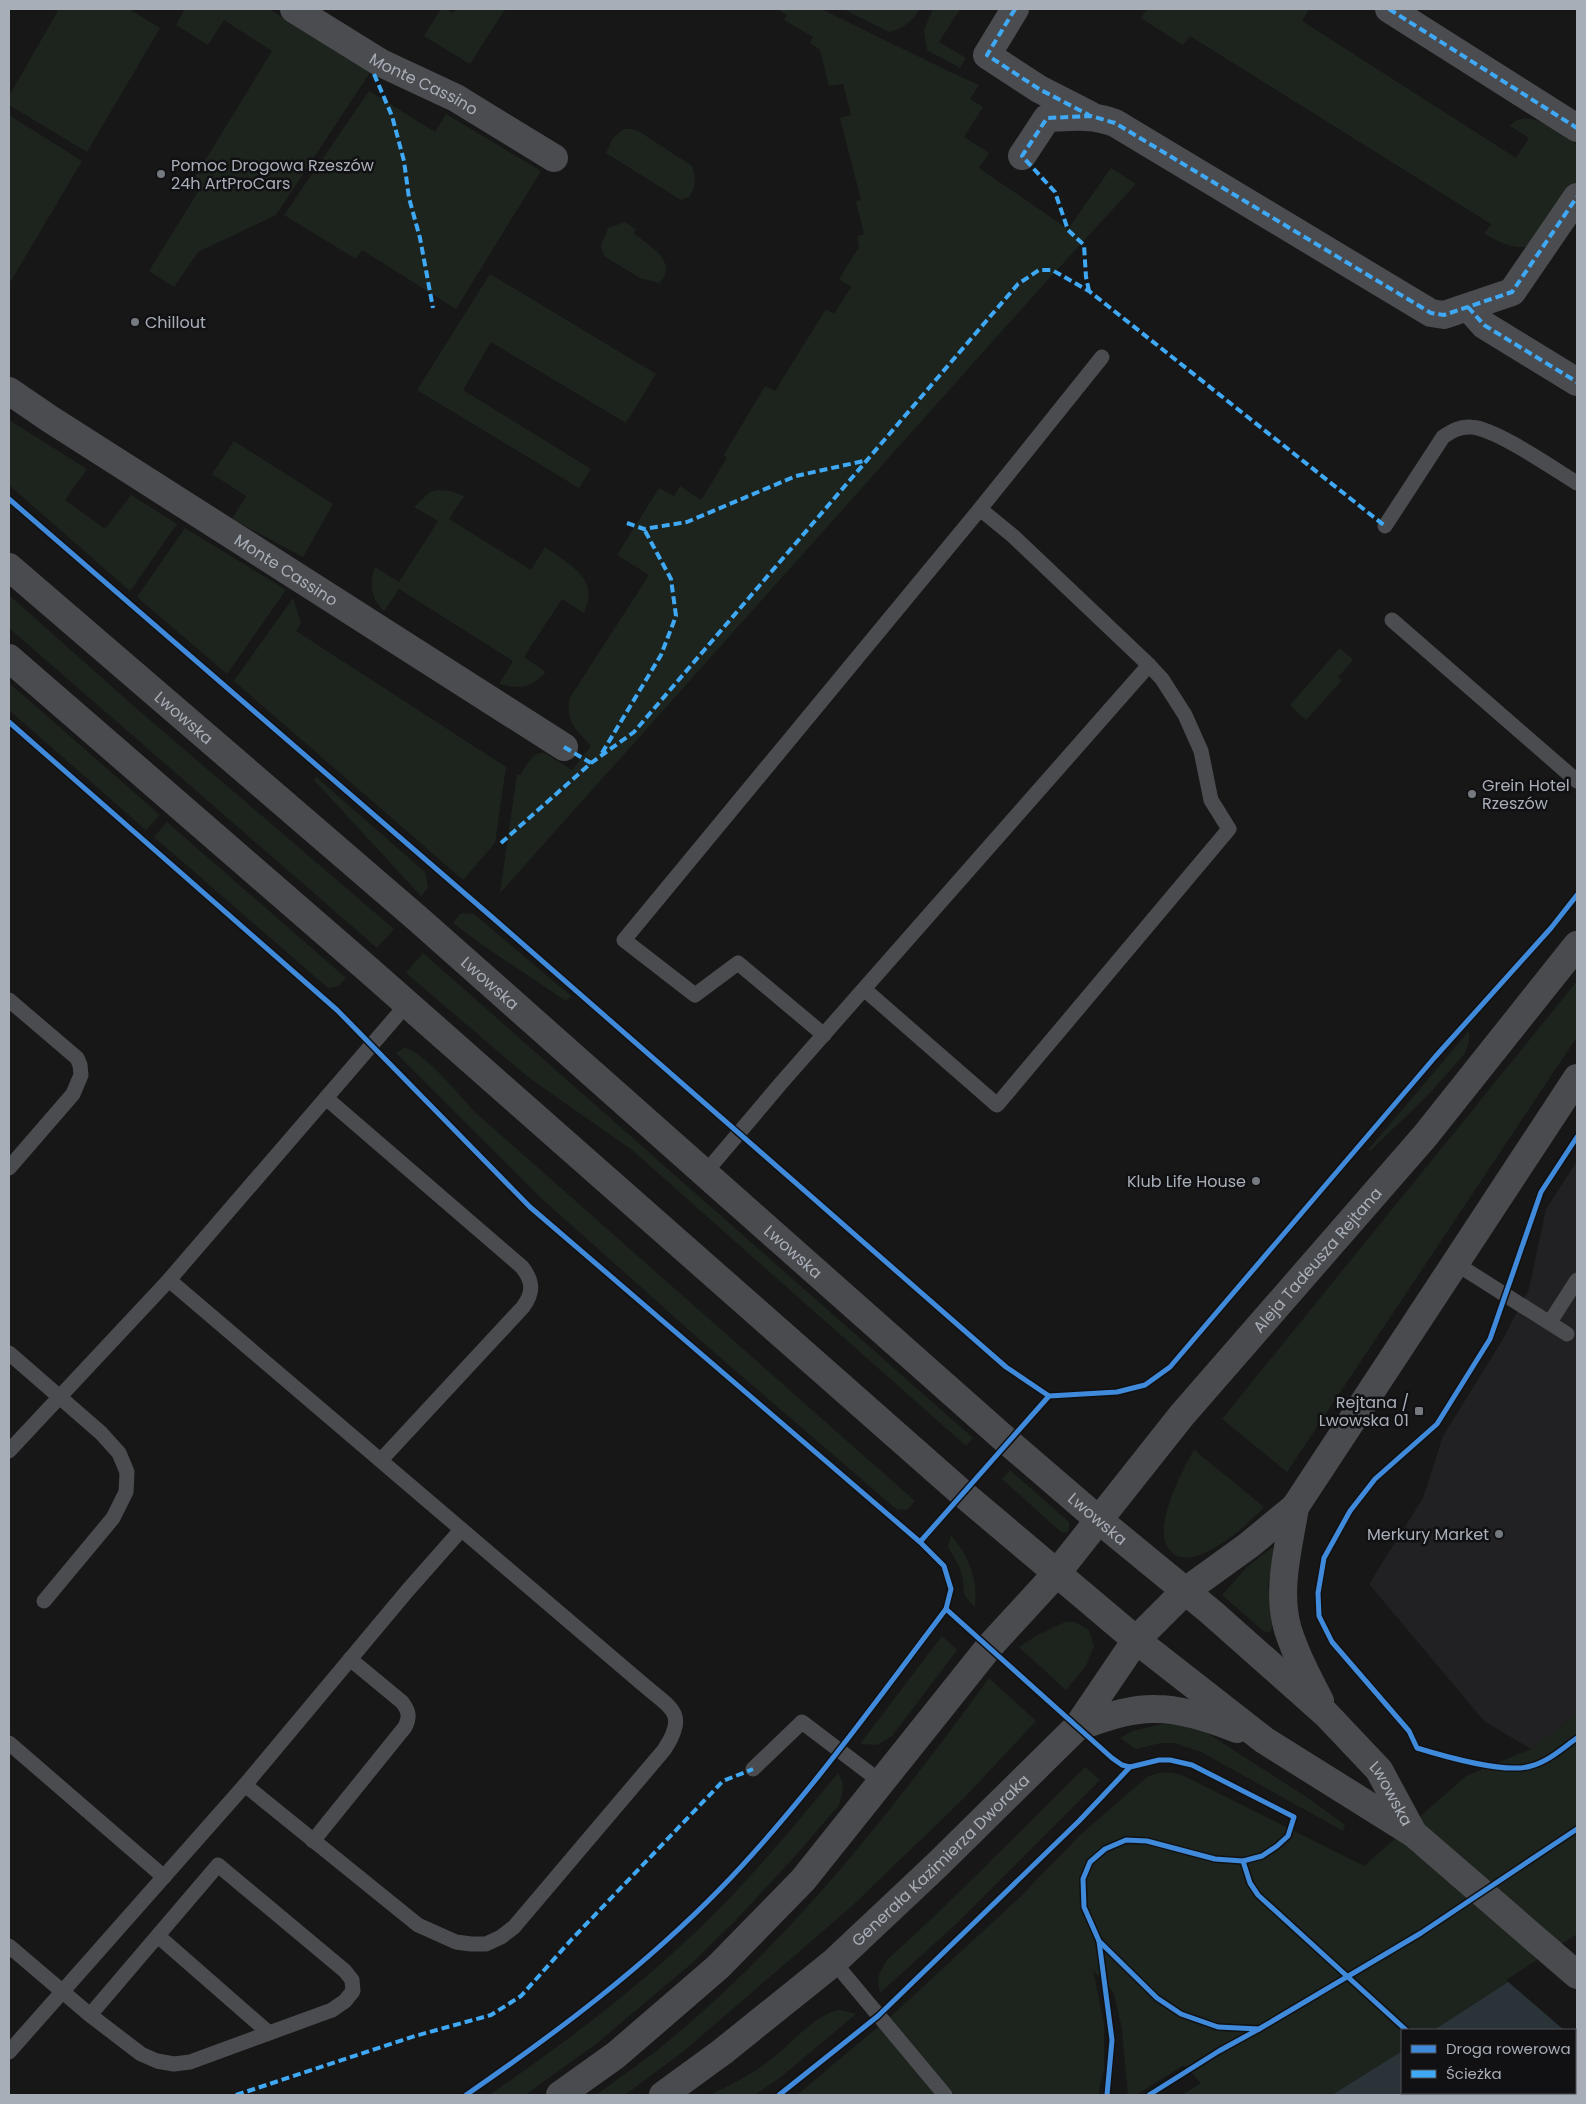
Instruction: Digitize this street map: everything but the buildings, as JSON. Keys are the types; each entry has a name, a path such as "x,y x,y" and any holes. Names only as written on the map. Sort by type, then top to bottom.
{"main road":[{"name":"Lwowska","path":"9,567 418,920 1100,1521 1184,1592 1211,1612 1326,1714 1379,1770 1414,1834"},
{"name":"Lwowska","path":"9,658 407,1004 1056,1574 1136,1640 1264,1740 1414,1834"},
{"name":"Aleja Tadeusza Rejtana","path":"1056,1574 1100,1521 1182,1415 1425,1136 1577,946"},
{"path":"1184,1592 1249,1545 1295,1507 1577,1078"},
{"path":"1295,1507 1283,1596 1288,1628 1299,1660 1326,1714"},
{"path":"560,2095 616,2054 718,1967 803,1880 989,1647 1056,1574"},
{"name":"Generała Kazimierza Dworaka","path":"663,2095 722,2052 834,1962 944,1858 1077,1726 1136,1640 1184,1592"},
{"path":"1077,1726 1125,1712 1156,1708 1206,1717 1264,1740"},
{"path":"1414,1834 1577,1975"}],"street":[{"name":"Monte Cassino","path":"294,9 380,63 456,98 554,158"},
{"path":"1015,9 987,55 1039,89 1091,116 1115,123 1431,312 1444,315 1512,292 1577,197"},
{"path":"1389,9 1577,128"},
{"path":"1022,156 1047,118 1091,116"},
{"path":"1468,307 1484,325 1577,382"},
{"name":"Monte Cassino","path":"9,391 564,747"}],"lane":[{"path":"824,1035 738,963 694,995 624,940 980,509 1102,357"},
{"path":"1385,526 1443,437 1455,429 1472,427 1493,433 1577,483"},
{"path":"864,989 997,1105 1228,829 1211,800 1201,751 1185,715 1162,679 1013,536 980,509"},
{"path":"1392,620 1577,781"},
{"path":"705,1173 1149,665"},
{"path":"9,1000 77,1058 81,1075 73,1094 9,1168"},
{"path":"9,1451 169,1280 407,1004"},
{"path":"326,1098 522,1267 532,1284 532,1292 523,1307 381,1460"},
{"path":"1455,1263 1567,1334"},
{"path":"169,1280 670,1707 676,1716 677,1726 664,1750 514,1927 501,1937 486,1944 456,1942 418,1925 245,1784"},
{"path":"1550,1322 1577,1280"},
{"path":"9,1353 101,1434 119,1453 127,1472 126,1492 113,1518 44,1601"},
{"path":"9,2052 245,1784 461,1530"},
{"path":"313,1841 406,1727 409,1720 408,1710 402,1702 350,1659"},
{"path":"753,1769 802,1722 881,1782"},
{"path":"9,1743 164,1877"},
{"path":"9,1946 90,2015 141,2054 157,2061 174,2064 190,2062 332,2010 345,2001 353,1991 352,1980 344,1970 218,1865 90,2015"},
{"path":"158,1936 269,2033"},
{"path":"834,1962 945,2095"}],"shaded area":[{"path":"59,9 129,9 160,28 87,152 9,105 9,96"},
{"path":"185,9 269,9 371,71 276,215 198,252 174,287 149,271 201,187 192,182 272,51 224,20 208,45 176,25"},
{"path":"441,9 446,9 453,13 456,9 505,9 470,64 424,36"},
{"path":"777,9 821,9 979,85 970,99 983,107 964,137 989,153 979,168 1068,229 1111,168 1136,184 1044,284 500,893 517,774 520,775 533,757 543,753 572,770 591,746 573,726 569,715 569,699 649,575 617,555 659,488 674,496 680,486 701,500 727,458 724,455 765,386 775,391 826,309 834,314 851,287 839,279 859,247 857,236 864,234 856,201 861,200 840,118 851,115 843,84 829,86 820,50 810,43 813,37 784,20 787,15"},
{"path":"843,9 919,9 907,24 889,32"},
{"path":"933,9 960,9 939,42 966,58 960,68 927,50 924,30"},
{"path":"1147,9 1309,9 1302,21 1516,158 1529,138 1510,126 1517,120 1534,120 1544,123 1562,134 1577,144 1577,184 1536,246 1515,247 1503,243 1484,234 1491,224 1190,36 1183,45 1141,18"},
{"path":"369,91 435,132 446,114 541,171 456,309 362,250 356,259 284,215"},
{"path":"9,115 82,161 9,284"},
{"path":"624,129 640,132 692,166 695,182 689,197 681,200 606,153 613,138"},
{"path":"625,222 636,229 634,234 654,249 664,262 666,268 665,276 659,283 640,278 604,256 601,245 608,228"},
{"path":"490,274 656,374 626,423 491,342 463,390 591,469 579,488 417,390"},
{"path":"9,420 87,469 65,500 105,529 131,495 177,524 130,591 9,485"},
{"path":"234,441 333,504 303,557 232,519 246,496 212,474"},
{"path":"439,490 451,491 464,496 449,519 531,570 545,547 573,567 585,581 588,590 588,601 584,613 562,599 524,657 546,672 530,685 514,687 499,684 513,661 399,589 384,611 376,601 372,591 375,567 399,582 438,521 414,507 430,492"},
{"path":"185,528 286,590 227,674 137,597"},
{"path":"9,595 129,702 394,929 377,948 9,628"},
{"path":"293,598 301,623 296,631 506,767 495,843 463,880 234,681"},
{"path":"1340,648 1353,660 1338,677 1342,680 1306,720 1290,705"},
{"path":"9,683 160,815 146,830 9,710"},
{"path":"316,777 425,872 428,888 421,896 314,780"},
{"path":"167,822 346,978 339,986 328,988 154,837"},
{"path":"461,913 474,914 571,996 566,1001 453,923"},
{"path":"423,953 973,1438 966,1446 632,1150 528,1077 406,973"},
{"path":"1577,981 1577,1037 1287,1472 1222,1419"},
{"path":"1469,1031 1469,1042 1465,1053 1429,1094 1370,1151 1368,1150"},
{"path":"404,1048 412,1050 421,1056 476,1113 915,1501 907,1510 896,1509 707,1346 542,1199 396,1053"},
{"name":"Merkury Market","path":"1577,1161 1577,1714 1531,1749 1484,1721 1369,1584 1423,1498 1443,1436 1503,1339 1529,1289 1546,1209"},
{"path":"1194,1450 1264,1507 1245,1526 1216,1547 1201,1554 1187,1557 1175,1555 1166,1544 1164,1522 1172,1496"},
{"path":"1010,1470 1069,1522 1069,1530 1066,1533 1061,1532 1002,1479"},
{"path":"951,1535 963,1552 971,1569 975,1587 975,1607 966,1597 960,1569 948,1547"},
{"path":"1271,1548 1275,1549 1268,1585 1272,1627 1271,1631 1266,1633 1223,1594 1247,1567"},
{"path":"1065,1622 1075,1622 1089,1630 1094,1646 1086,1666 1066,1690 1019,1647 1036,1636"},
{"path":"942,1636 957,1650 892,1736 877,1745 860,1744"},
{"path":"989,1678 1036,1721 964,1798 852,1906 684,2051 625,2095 596,2095 657,2050 712,2003 798,1917 878,1824"},
{"path":"1577,1714 1577,1937 1436,2029 1401,2029 1401,2052 1332,2095 1182,2095 1201,2083 1184,2065 1136,2095 1128,2095 1122,2029 1114,1993 1093,1970 1104,2024 1104,2069 1098,2095 797,2095 898,2010 1021,1896 1080,1835 1147,1777 1165,1772 1184,1776 1364,1866 1466,1776 1531,1749"},
{"path":"1163,1724 1193,1727 1207,1733 1308,1798 1345,1825 1343,1831 1201,1752 1174,1743 1161,1743 1136,1749 1120,1738 1132,1731"},
{"path":"1085,1767 1100,1780 955,1925 880,1993 879,1974 887,1960 942,1909"},
{"path":"838,1773 843,1783 839,1805 735,1921 691,1964 596,2044 525,2095 489,2095 610,2007 667,1958 721,1907 752,1874"},
{"path":"1577,1937 1577,2095 1332,2095 1401,2052 1401,2094 1576,2094 1576,2029 1436,2029"},
{"path":"840,2010 856,2014 781,2077 756,2094 710,2095 755,2071 777,2055 812,2023 831,2012"}],"pier":[{"path":"1577,1934 1577,2042 1576,2029 1563,2029 1506,1980"}],"marked path":[{"path":"1015,9 987,55 1039,89 1089,115"},
{"path":"1389,9 1577,128"},
{"path":"374,74 392,116 404,161 409,198 420,238 433,308"},
{"path":"1089,291 1084,245 1068,230 1055,192 1022,156 1047,118 1091,116 1115,123 1431,313 1444,315 1512,292 1577,197"},
{"path":"501,843 591,763 634,732 1018,284 1039,270 1052,270 1089,291 1385,526"},
{"path":"1468,307 1484,325 1577,382"},
{"path":"627,523 644,529 687,522 796,476 868,460"},
{"path":"602,753 661,655 676,616 671,579 644,529"},
{"path":"564,747 591,763"},
{"path":"236,2095 415,2036 491,2015 521,1996 572,1939 723,1781 753,1769"}],"cycle path":[{"path":"9,499 493,918 1006,1367 1049,1396 1117,1392 1145,1385 1170,1367 1435,1057 1551,928 1577,895"},
{"path":"9,722 337,1010 530,1207 920,1542 944,1566 951,1589 946,1609 1112,1758 1122,1765 1130,1767 1159,1760 1170,1760 1192,1765 1294,1817 1288,1836 1277,1846 1262,1856 1243,1861 1215,1859 1147,1841 1126,1840 1105,1849 1090,1862 1083,1879 1084,1907 1099,1941 1157,1998 1181,2014 1218,2027 1259,2029 1421,1933 1577,1829"},
{"path":"1577,1137 1541,1192 1490,1339 1437,1424 1375,1479 1350,1511 1324,1558 1318,1593 1319,1616 1332,1642 1409,1731 1417,1748 1474,1763 1506,1768 1520,1768 1544,1761 1577,1738"},
{"path":"920,1542 1049,1396"},
{"path":"466,2095 533,2048 598,1998 661,1945 721,1888 810,1787 946,1609"},
{"path":"779,2095 878,2016 1079,1821 1130,1767"},
{"path":"1243,1861 1250,1883 1258,1895 1405,2029"},
{"path":"1099,1941 1112,2040 1107,2095"},
{"path":"1149,2095 1219,2051 1259,2029"}],"place":[{"name":"Pomoc Drogowa Rzeszów 24h ArtProCars","path":"161,174"},
{"name":"Chillout","path":"135,322"},
{"name":"Grein Hotel Rzeszów","path":"1472,794"},
{"name":"Klub Life House","path":"1256,1181"},
{"name":"Rejtana / Lwowska 01","path":"1419,1411"},
{"name":"Merkury Market","path":"1499,1534"}]}
